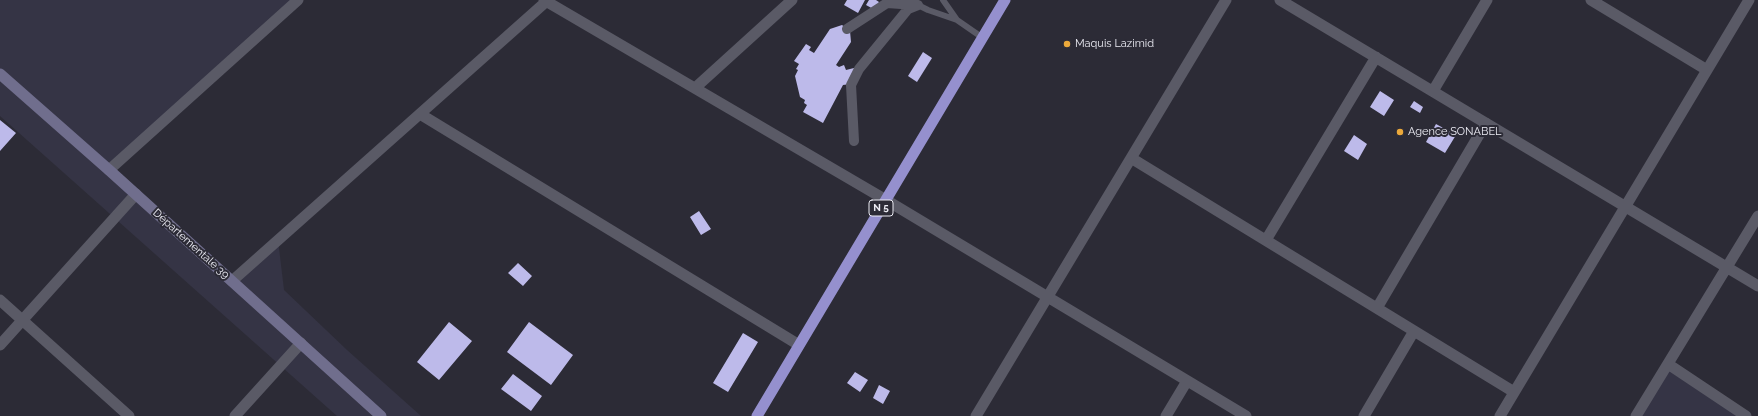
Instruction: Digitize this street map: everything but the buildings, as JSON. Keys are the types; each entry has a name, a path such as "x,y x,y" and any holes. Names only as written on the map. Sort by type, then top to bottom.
{"highway":[{"name":"N 5","path":"757,416 1005,0"}],"main road":[{"name":"Départementale 39","path":"0,74 136,194 380,416"}],"street":[{"path":"109,170 298,0"},
{"path":"232,282 546,0 886,200 1246,416"},
{"path":"695,88 792,0"},
{"path":"976,416 1226,0"},
{"path":"1280,0 1758,286"},
{"path":"1433,91 1487,0"},
{"path":"1591,0 1707,70"},
{"path":"1500,416 1749,0"},
{"path":"847,29 887,3 916,2"},
{"path":"854,141 851,85 853,80 859,69 916,2"},
{"path":"1266,240 1376,57"},
{"path":"420,114 799,345"},
{"path":"1377,308 1486,123"},
{"path":"1131,158 1514,392"},
{"path":"0,345 136,194"},
{"path":"1636,416 1758,216"},
{"path":"0,300 129,416"},
{"path":"1364,416 1414,331"},
{"path":"235,416 301,343"},
{"path":"1668,364 1746,416"},
{"path":"1166,416 1187,381"}],"lane":[{"path":"943,0 957,20"},
{"path":"916,2 957,20 983,38"}],"shaded area":[{"path":"0,0 298,0 109,170 232,281 278,240 284,290 347,350 421,416 337,416 0,116"},
{"path":"1668,364 1742,416 1636,416"}],"place":[{"name":"Maquis Lazimid","path":"1067,44"},
{"name":"Agence SONABEL","path":"1400,132"}]}
